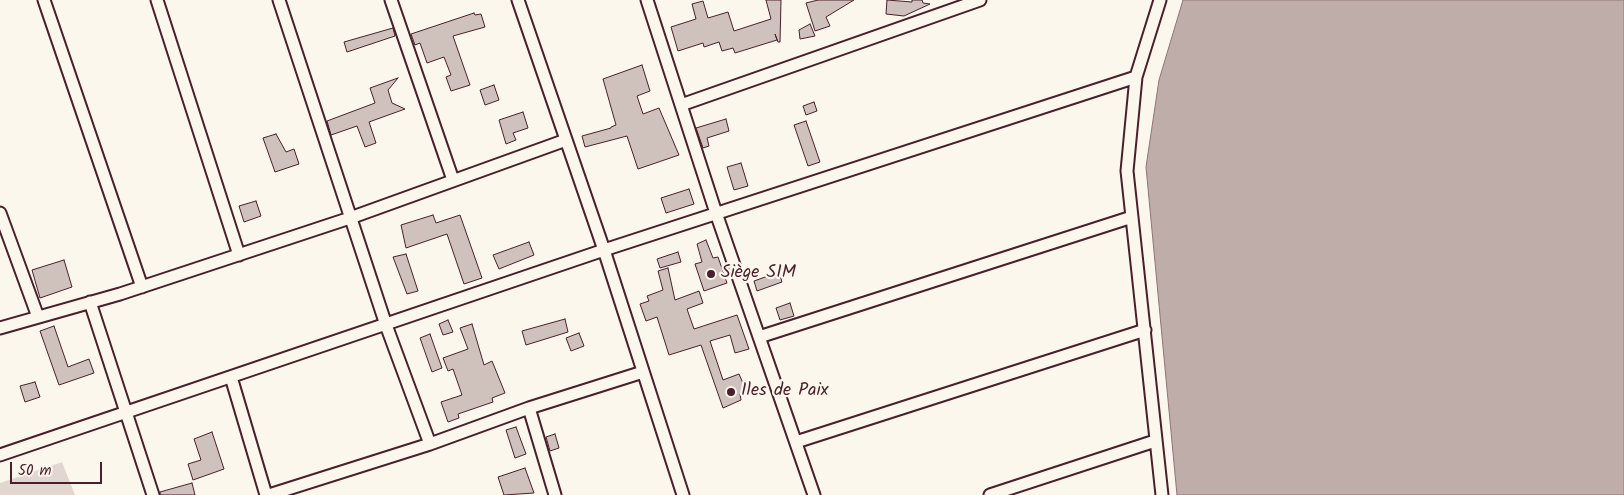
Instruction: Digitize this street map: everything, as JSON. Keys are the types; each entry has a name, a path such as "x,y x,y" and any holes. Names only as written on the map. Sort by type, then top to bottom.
{"street":[{"path":"44,0 142,287"},
{"path":"157,0 238,255"},
{"path":"279,0 386,324 430,444"},
{"path":"391,0 453,180"},
{"path":"518,0 604,250 683,495"},
{"path":"647,0 716,213 814,495"},
{"path":"681,105 980,0"},
{"path":"1160,0 1136,77 1127,171 1162,495"},
{"path":"0,455 604,250 1136,77"},
{"path":"0,328 142,287 350,218 566,140"},
{"path":"0,213 38,317"},
{"path":"760,337 1132,217"},
{"path":"90,302 153,495"},
{"path":"796,442 1145,330"},
{"path":"231,378 268,495 430,444 529,408 643,372"},
{"path":"529,408 555,495"},
{"path":"990,495 1155,441"}],"shaded area":[{"path":"1183,0 1624,0 1624,495 1177,495 1146,167 1159,80"},
{"path":"62,462 75,495 0,495 0,483"}],"building":[{"path":"766,0 781,0 780,42 778,42 775,34 777,40 735,53 733,48 722,51 719,42 704,47 703,43 678,51 671,27 696,19 692,4 703,1 708,18 728,12 734,31 771,19"},
{"path":"818,0 854,0 826,17 830,26 815,31 806,3"},
{"path":"887,0 912,2 912,0 922,0 923,3 930,4 904,16 886,14"},
{"path":"474,13 475,15 481,14 485,27 453,36 470,85 451,91 446,77 451,75 444,57 427,63 420,43 415,45 411,34"},
{"path":"810,24 815,36 800,39 799,30"},
{"path":"393,28 395,36 347,52 344,42"},
{"path":"642,65 650,91 637,96 643,114 659,108 679,155 638,169 627,136 585,147 582,136 616,125 603,79"},
{"path":"398,78 388,90 392,103 405,109 369,122 376,143 365,147 357,126 331,135 327,121 375,103 370,88"},
{"path":"494,85 499,100 485,105 480,90"},
{"path":"814,102 817,111 806,115 803,106"},
{"path":"523,112 528,128 513,133 516,140 506,144 499,120"},
{"path":"726,119 729,131 707,138 709,146 703,148 696,128"},
{"path":"806,121 820,162 808,166 794,125"},
{"path":"276,134 286,152 294,149 299,164 275,172 263,138"},
{"path":"741,163 748,186 734,190 727,167"},
{"path":"689,189 694,204 666,213 661,198"},
{"path":"256,201 261,216 244,222 239,206"},
{"path":"433,215 436,223 460,215 482,278 464,284 447,234 406,248 401,225"},
{"name":"Siège SIM","path":"706,240 713,258 718,257 727,283 704,291 695,264 702,262 697,244"},
{"path":"529,242 534,255 499,269 493,255"},
{"path":"678,252 681,262 660,268 657,259"},
{"path":"406,254 418,291 407,294 393,257"},
{"path":"64,260 72,287 40,298 32,270"},
{"path":"668,268 675,300 699,291 703,303 687,309 694,329 737,315 749,349 735,353 730,335 710,341 723,380 739,374 746,390 740,394 741,400 723,408 701,345 669,355 657,317 646,321 640,304 649,301 647,296 663,290 658,271"},
{"path":"779,272 782,282 757,291 754,281"},
{"path":"790,303 794,316 780,320 776,308"},
{"path":"565,319 568,332 526,345 522,331"},
{"path":"448,320 453,332 443,335 439,324"},
{"path":"472,324 484,365 492,361 505,393 492,398 493,402 458,414 459,418 448,422 441,402 462,395 453,369 448,371 443,358 468,349 460,328"},
{"path":"54,326 68,367 89,359 94,373 59,385 40,331"},
{"path":"579,333 584,346 571,351 566,338"},
{"path":"430,334 442,368 432,372 420,338"},
{"path":"35,382 40,397 25,402 20,386"},
{"path":"516,427 526,454 515,458 506,430"},
{"path":"212,432 224,469 193,480 188,464 201,460 194,439"},
{"path":"555,434 559,448 550,451 546,437"},
{"path":"525,468 534,493 504,495 498,477"},
{"path":"192,483 195,495 160,495 160,492"}],"place":[{"name":"Siège SIM","path":"711,274"},
{"name":"Iles de Paix","path":"731,392"}]}
